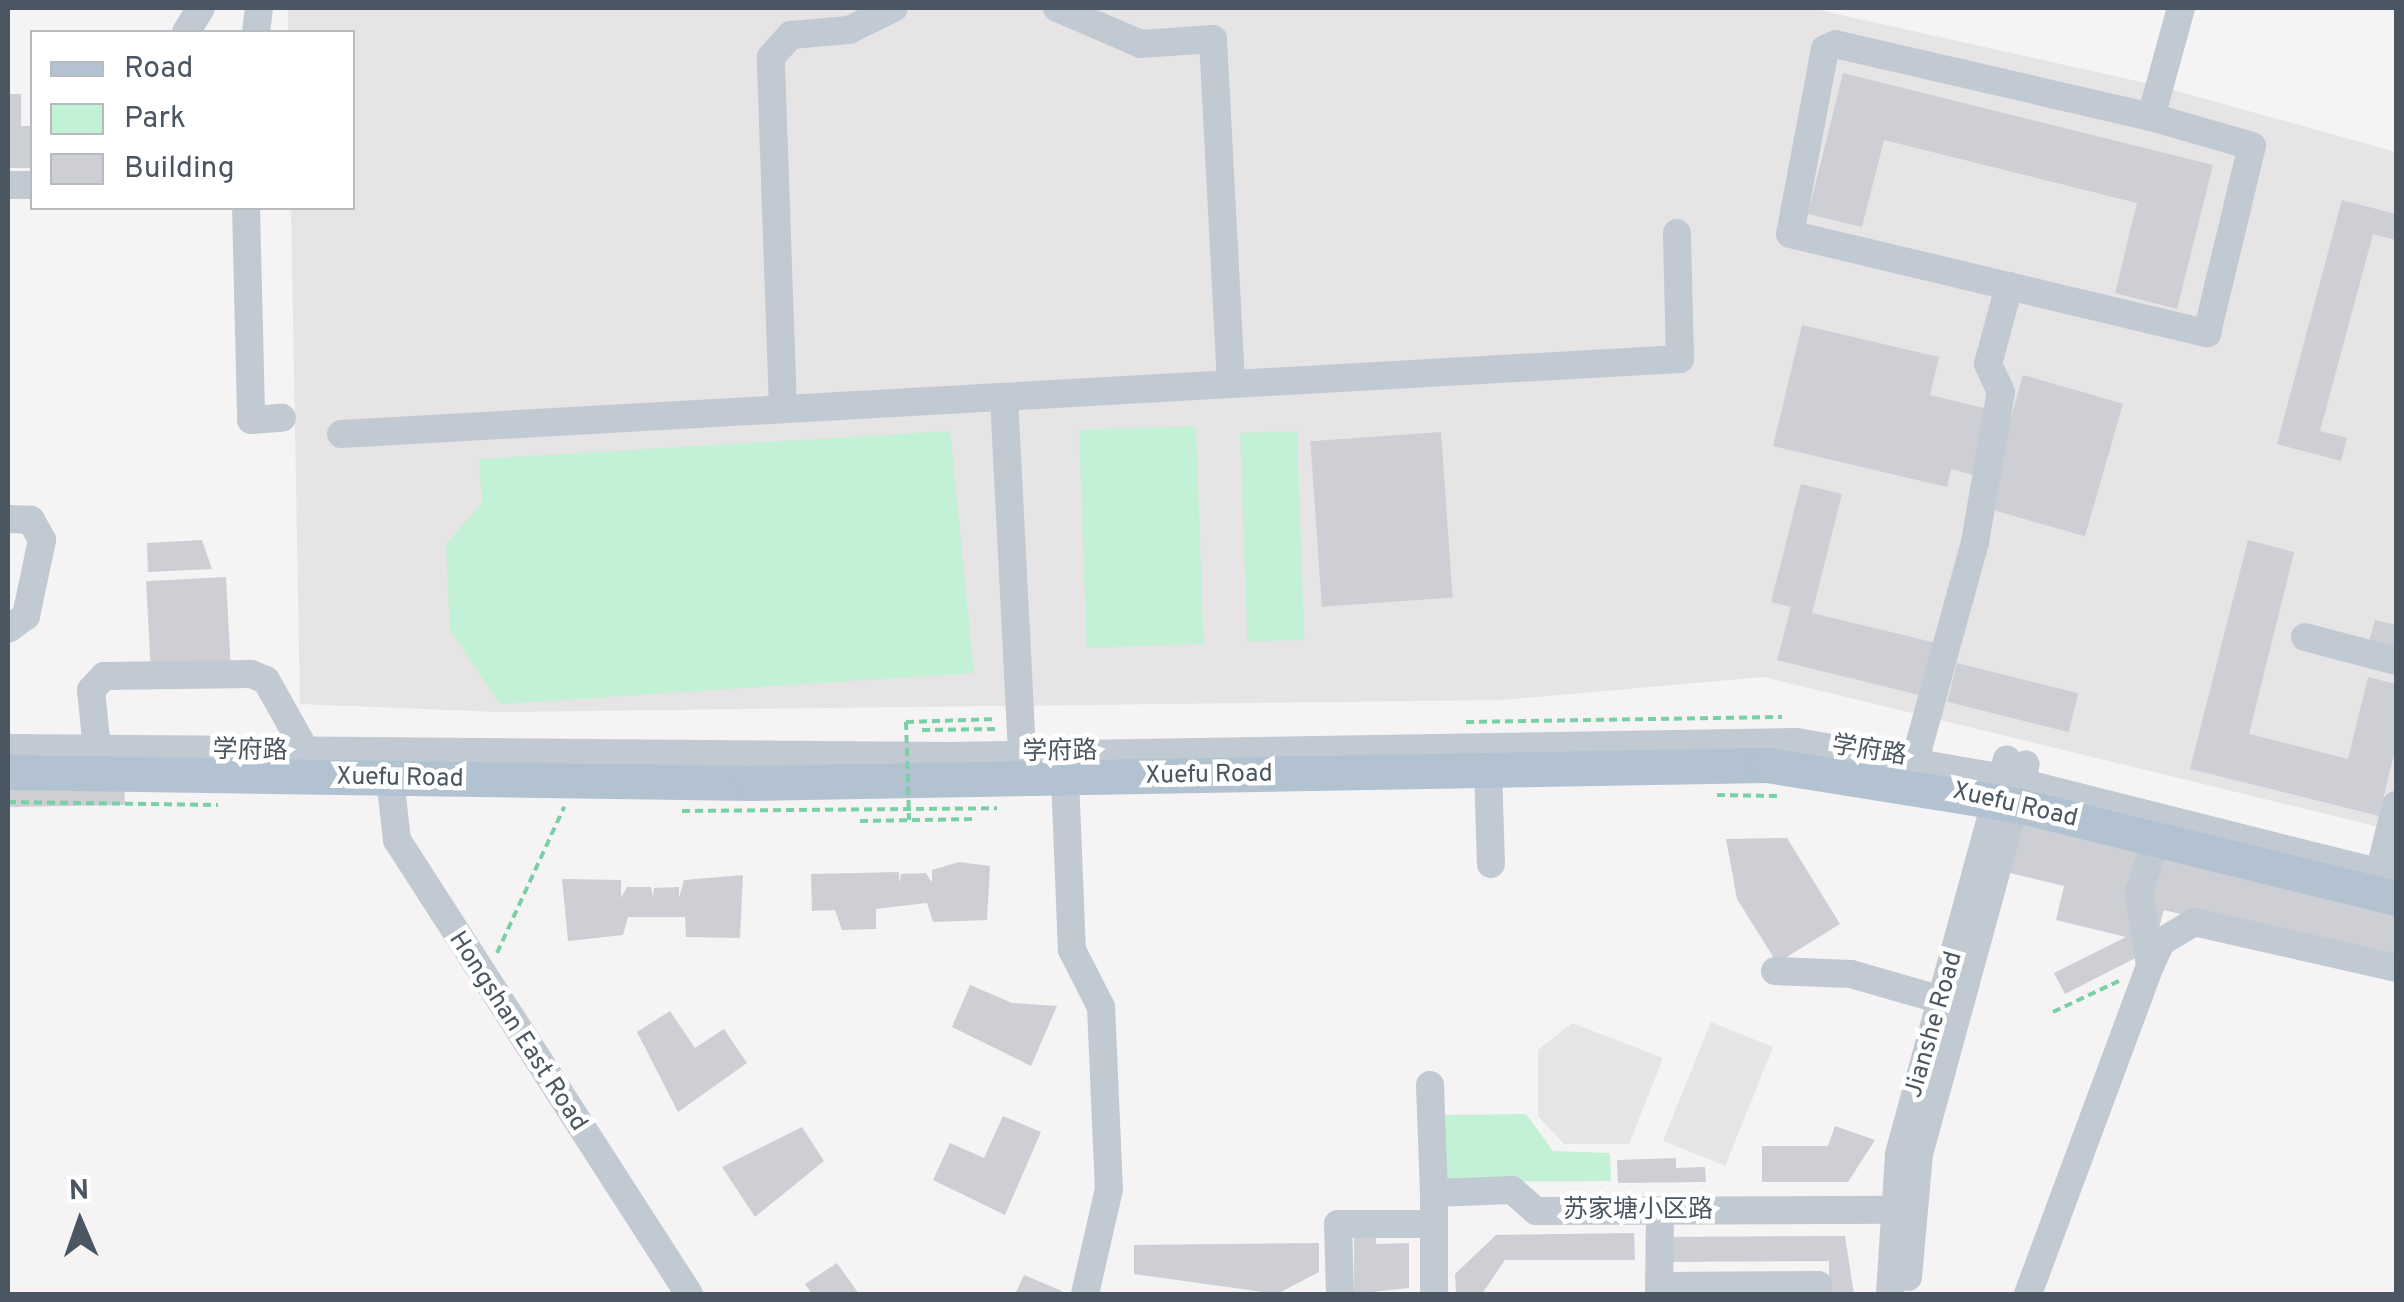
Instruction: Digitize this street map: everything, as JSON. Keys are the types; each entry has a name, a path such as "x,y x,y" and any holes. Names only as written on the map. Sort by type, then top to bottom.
{"main road":[{"name":"Xuefu Road","path":"8,772 388,767 574,782 1796,766 2012,782 2156,841 2391,883"}],"street":[{"path":"187,30 201,8"},
{"path":"783,410 771,57 791,35 849,30 894,8"},
{"path":"1057,8 1141,44 1212,39 1231,384"},
{"path":"2150,117 2180,8"},
{"path":"1836,44 2150,117 2252,146 2206,333 1790,234 1825,49 1836,44"},
{"path":"246,210 250,420 282,418"},
{"path":"340,434 1680,358 1676,233"},
{"path":"1916,760 1975,542 2001,392 1988,364 2008,286"},
{"path":"1004,397 1022,754"},
{"path":"8,520 31,520 42,540 26,616 8,629"},
{"path":"2305,637 2396,660"},
{"path":"97,749 91,690 104,676 251,674 266,680 308,753"},
{"name":"学府路","path":"8,748 308,753 388,767 1748,740 1916,760 2391,883"},
{"name":"Hongshan East Road","path":"388,767 397,840 689,1294"},
{"path":"1488,770 1491,864"},
{"path":"1064,778 1072,950 1101,1007 1109,1189 1085,1294"},
{"name":"Jianshe Road","path":"1890,1294 1892,1210 1941,1000 2012,782"},
{"name":"Jianshe Road","path":"1908,1294 1919,1154 2012,782"},
{"path":"2391,883 2396,805"},
{"path":"2150,966 2139,892 2156,841"},
{"path":"2028,1294 2161,942 2194,922 2396,968"},
{"path":"1775,971 1851,974 1941,1000"},
{"path":"1430,1084 1434,1294"},
{"name":"苏家塘小区路","path":"1434,1193 1512,1190 1536,1212 1892,1210"},
{"path":"1660,1210 1659,1290 1818,1285 1818,1294"},
{"path":"1338,1293 1338,1224 1434,1224"}],"path":[{"path":"909,820 906,722 999,719"},
{"path":"484,979 574,782"},
{"path":"860,822 976,819"},
{"path":"2053,1012 2150,966"}],"shaded area":[{"path":"288,8 1810,8 2159,86 2396,152 2396,831 1764,677 1502,700 498,712 300,704 291,210 355,210 355,30 288,30"},
{"path":"1711,1022 1773,1047 1725,1166 1663,1141"},
{"path":"1572,1023 1663,1058 1629,1144 1564,1144 1538,1116 1538,1050"}],"green space":[{"path":"1196,426 1204,644 1087,648 1079,430"},
{"path":"950,431 974,673 500,704 450,631 446,544 482,503 479,459"},
{"path":"1297,431 1304,640 1247,642 1240,433"},
{"path":"1526,1114 1553,1151 1610,1153 1611,1181 1445,1182 1443,1115"}],"building":[{"path":"1843,73 2213,165 2177,309 2115,293 2137,203 1884,140 1862,227 1808,214"},
{"path":"8,94 21,94 21,126 30,126 30,168 8,168"},
{"path":"2342,200 2396,214 2396,240 2373,234 2320,431 2347,438 2341,461 2277,444"},
{"path":"1802,325 1939,357 1930,395 1988,409 1973,475 1951,469 1947,487 1773,446"},
{"path":"2023,375 2123,404 2085,536 1985,508"},
{"path":"1441,432 1453,598 1322,607 1310,441"},
{"path":"1801,484 1842,494 1812,613 1936,643 1923,696 1777,660 1791,607 1771,602"},
{"path":"202,540 212,569 148,572 147,543"},
{"path":"2248,540 2294,552 2249,734 2348,759 2368,677 2396,684 2396,746 2379,816 2190,769"},
{"path":"226,577 231,668 151,672 146,581"},
{"path":"2375,620 2396,625 2396,648 2369,641"},
{"path":"1957,663 2078,693 2069,732 1947,702"},
{"path":"124,758 125,805 9,807 8,760"},
{"path":"1999,779 2396,879 2396,966 2164,910 2153,949 2065,994 2054,973 2126,937 2056,920 2064,886 1981,866"},
{"path":"1787,838 1840,924 1777,963 1737,899 1726,839"},
{"path":"959,862 990,866 987,920 933,922 927,903 876,909 876,929 842,930 835,910 812,911 811,874 899,872 899,883 901,874 926,873 932,883 932,870"},
{"path":"743,875 740,938 686,937 685,917 628,917 623,935 568,941 562,879 621,880 621,898 627,887 651,887 653,898 654,888 679,887 679,898 684,880"},
{"path":"970,985 1012,1003 1057,1006 1031,1066 952,1027"},
{"path":"670,1011 695,1048 724,1029 747,1063 678,1112 637,1032"},
{"path":"1003,1116 1041,1132 1005,1215 933,1180 950,1143 984,1158"},
{"path":"1835,1126 1875,1140 1848,1182 1762,1182 1762,1146 1828,1146"},
{"path":"802,1127 824,1161 755,1217 722,1167"},
{"path":"1676,1158 1676,1168 1705,1167 1706,1182 1618,1183 1617,1160"},
{"path":"1354,1230 1376,1230 1376,1244 1409,1243 1409,1288 1354,1294"},
{"path":"1634,1233 1635,1260 1505,1260 1482,1294 1456,1294 1455,1274 1496,1235"},
{"path":"1845,1236 1854,1294 1829,1294 1829,1261 1666,1262 1666,1237"},
{"path":"1319,1243 1319,1272 1277,1294 1134,1274 1134,1245"},
{"path":"837,1263 859,1294 812,1294 805,1284"},
{"path":"1024,1275 1062,1291 1015,1294"}]}
